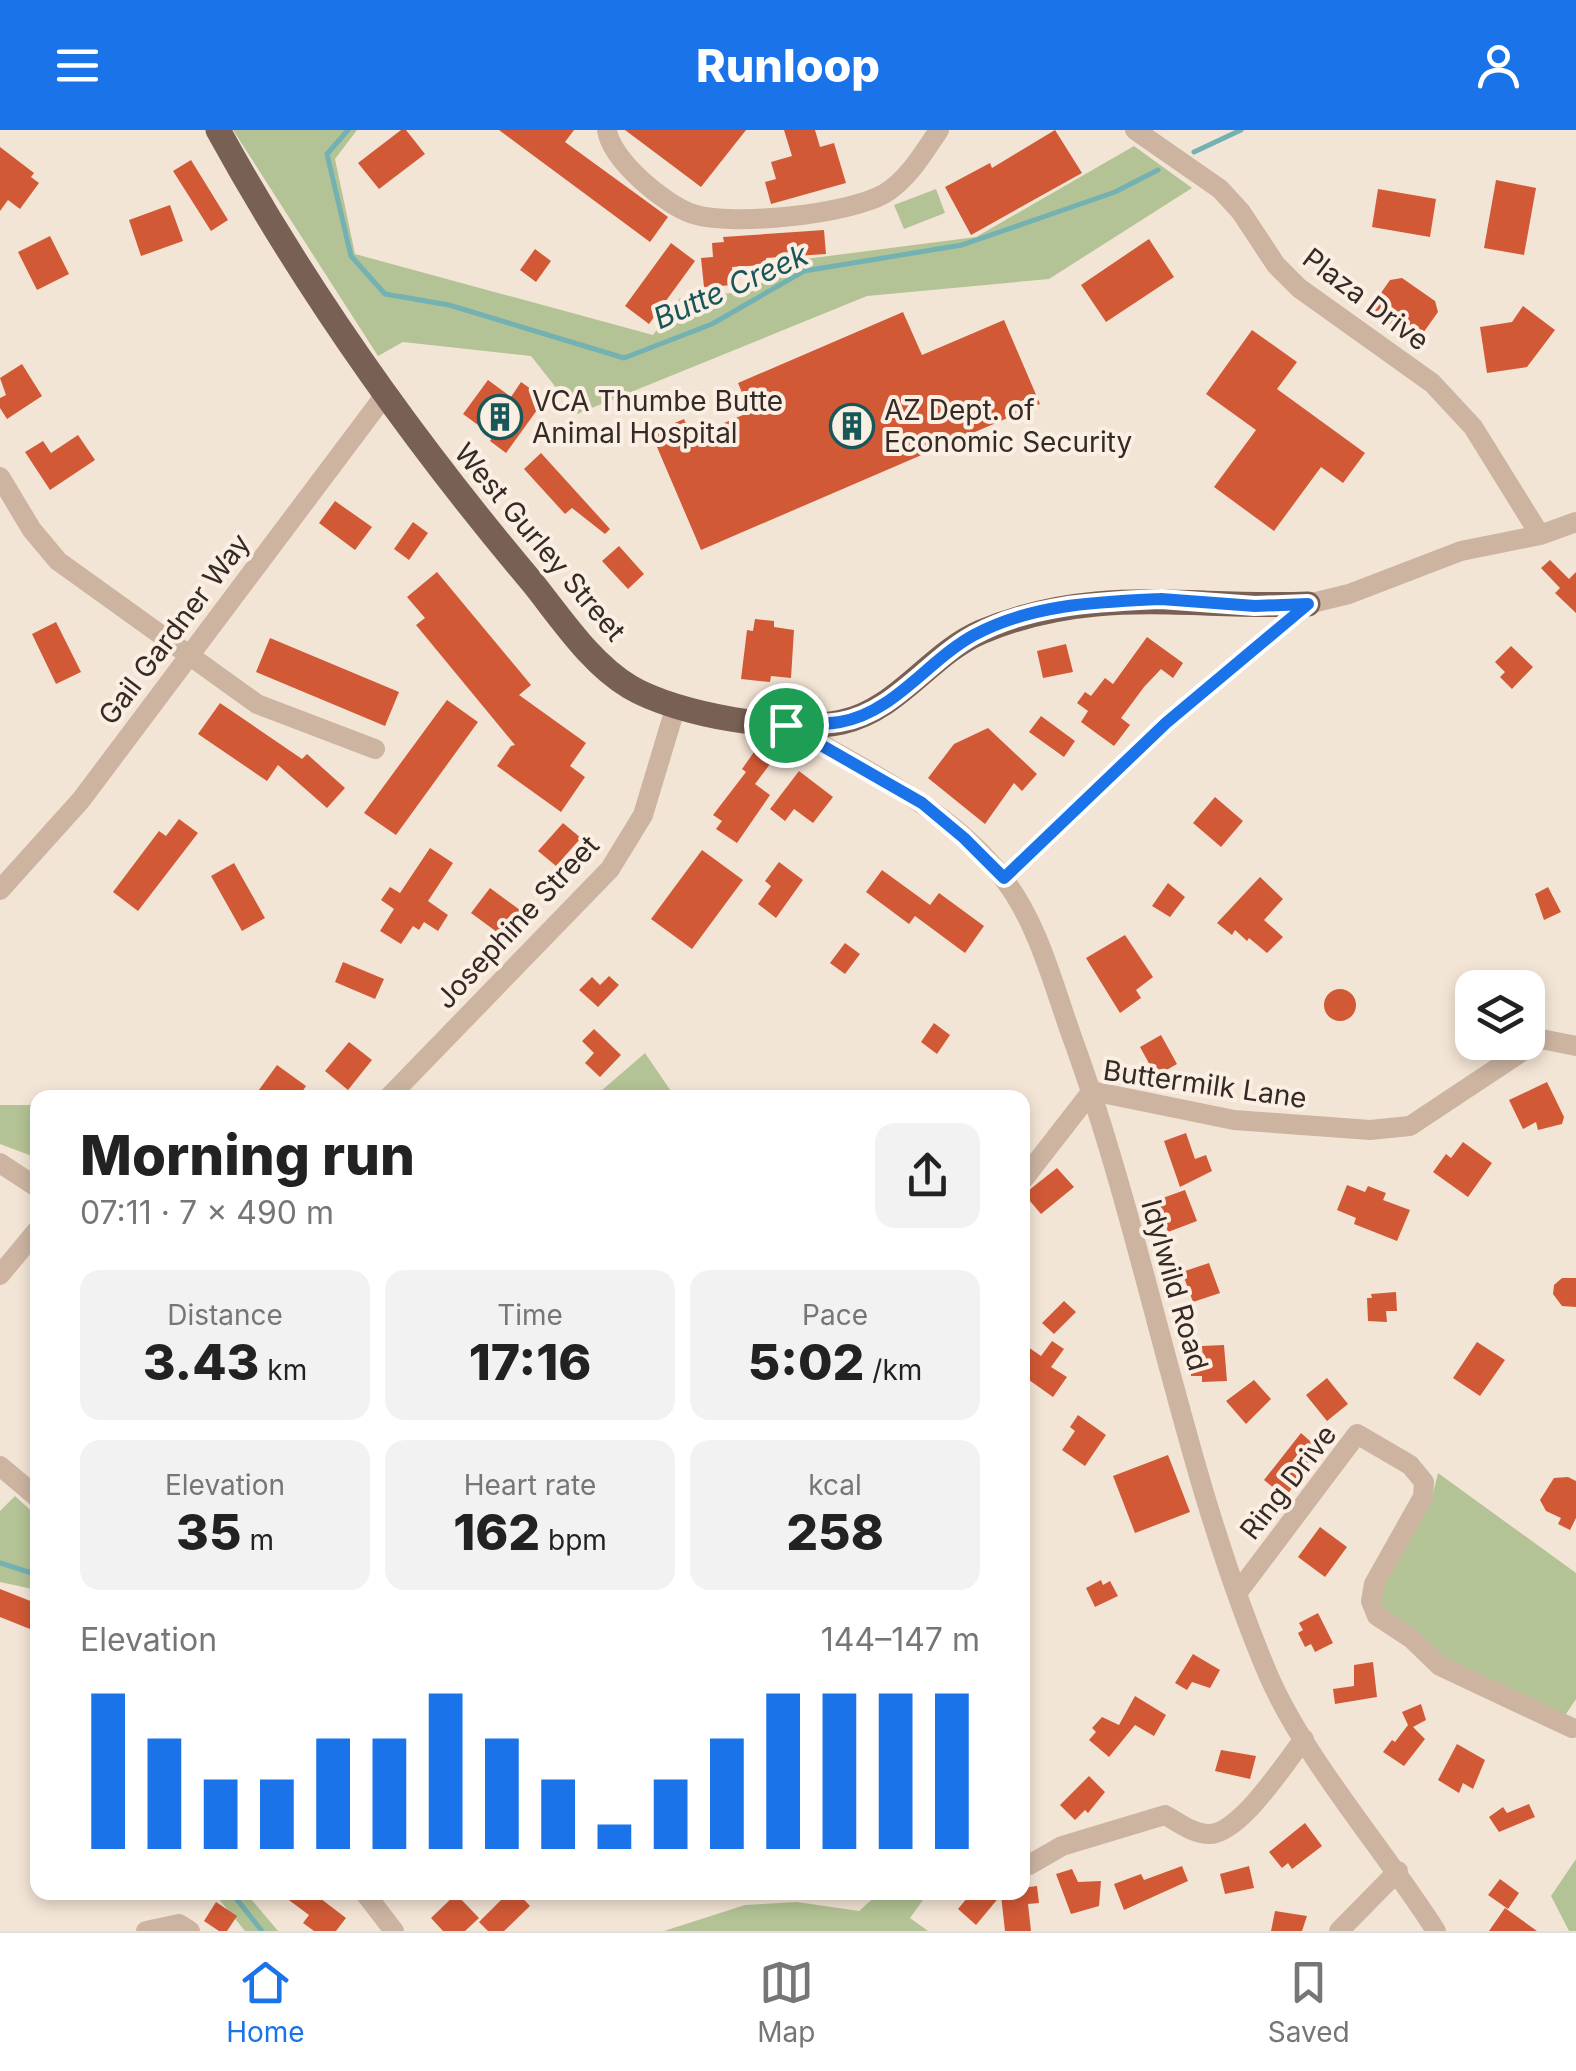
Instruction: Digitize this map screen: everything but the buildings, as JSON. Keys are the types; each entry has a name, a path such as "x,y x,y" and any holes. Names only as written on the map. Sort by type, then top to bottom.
{"main road":[{"name":"West Gurley Street","path":"218,130 258,203 384,395 440,472 595,658 628,686 675,709 786,725 843,722 885,704 974,636 1032,612 1095,602 1161,599 1255,606 1308,604"}],"street":[{"path":"607,130 620,158 650,186 692,214 715,219 849,207 873,199 896,186 940,130"},
{"name":"Plaza Drive","path":"1135,130 1220,190 1298,288 1432,383 1473,427 1540,535"},
{"name":"Gail Gardner Way","path":"0,890 81,800 384,395"},
{"path":"0,476 32,530 58,560 258,704 375,749"},
{"path":"1004,878 1166,723 1308,604 1350,594 1461,551 1540,535 1576,522"},
{"name":"Josephine Street","path":"396,1090 610,869 643,815 673,728 675,709"},
{"name":"Idylwild Road","path":"786,725 922,803 1004,878 1030,921 1092,1091 1218,1541 1268,1674 1304,1739 1436,1931"},
{"name":"Buttermilk Lane","path":"1030,1172 1092,1091 1234,1120 1370,1130 1410,1126 1540,1039 1576,1046"},
{"path":"0,1163 30,1183"},
{"path":"0,1275 30,1239"},
{"name":"Ring Drive","path":"1238,1592 1357,1434 1410,1464 1424,1482 1424,1497 1374,1584 1371,1601 1377,1616 1412,1639 1440,1666 1572,1728"},
{"path":"0,1466 30,1491"},
{"path":"1030,1864 1062,1846 1142,1819 1165,1815 1190,1829 1210,1834 1228,1828 1244,1814 1304,1739"},
{"path":"1339,1931 1398,1871"},
{"path":"369,1900 388,1928"},
{"path":"146,1931 178,1924 190,1931"}],"green space":[{"path":"233,130 357,130 335,159 355,254 653,335 680,298 753,291 782,262 976,237 1134,146 1192,188 1049,279 867,296 577,414 531,356 403,342 378,356"},
{"path":"936,189 945,213 904,229 894,205"},
{"path":"645,1053 670,1090 602,1090"},
{"path":"0,1105 30,1105 30,1155 0,1144"},
{"path":"1438,1473 1576,1573 1576,1699 1564,1717 1447,1663 1377,1604 1381,1589 1432,1497"},
{"path":"15,1496 30,1510 30,1588 0,1582 0,1511"},
{"path":"1576,1859 1576,1931 1569,1931 1551,1896"},
{"path":"220,1900 252,1900 278,1931 245,1931"},
{"path":"871,1900 923,1900 910,1918 928,1931 664,1931 745,1905 797,1902 859,1911"}],"waterway":[{"name":"Butte Creek","path":"348,130 327,154 351,256 385,294 449,305 624,358 712,324 804,271 962,245 1115,192 1158,170"},
{"name":"Butte Creek","path":"1194,152 1241,130"},
{"path":"0,1563 30,1572"},
{"path":"237,1900 262,1931"}],"place":[{"name":"VCA Thumbe Butte Animal Hospital","path":"500,417"},
{"name":"AZ Dept. of Economic Security","path":"852,426"}],"route":[{"path":"1161,599 1255,606 1308,604 1166,723 1004,878 922,803 786,725 843,722 885,704 974,636 1032,612 1095,602 1161,599"}]}
